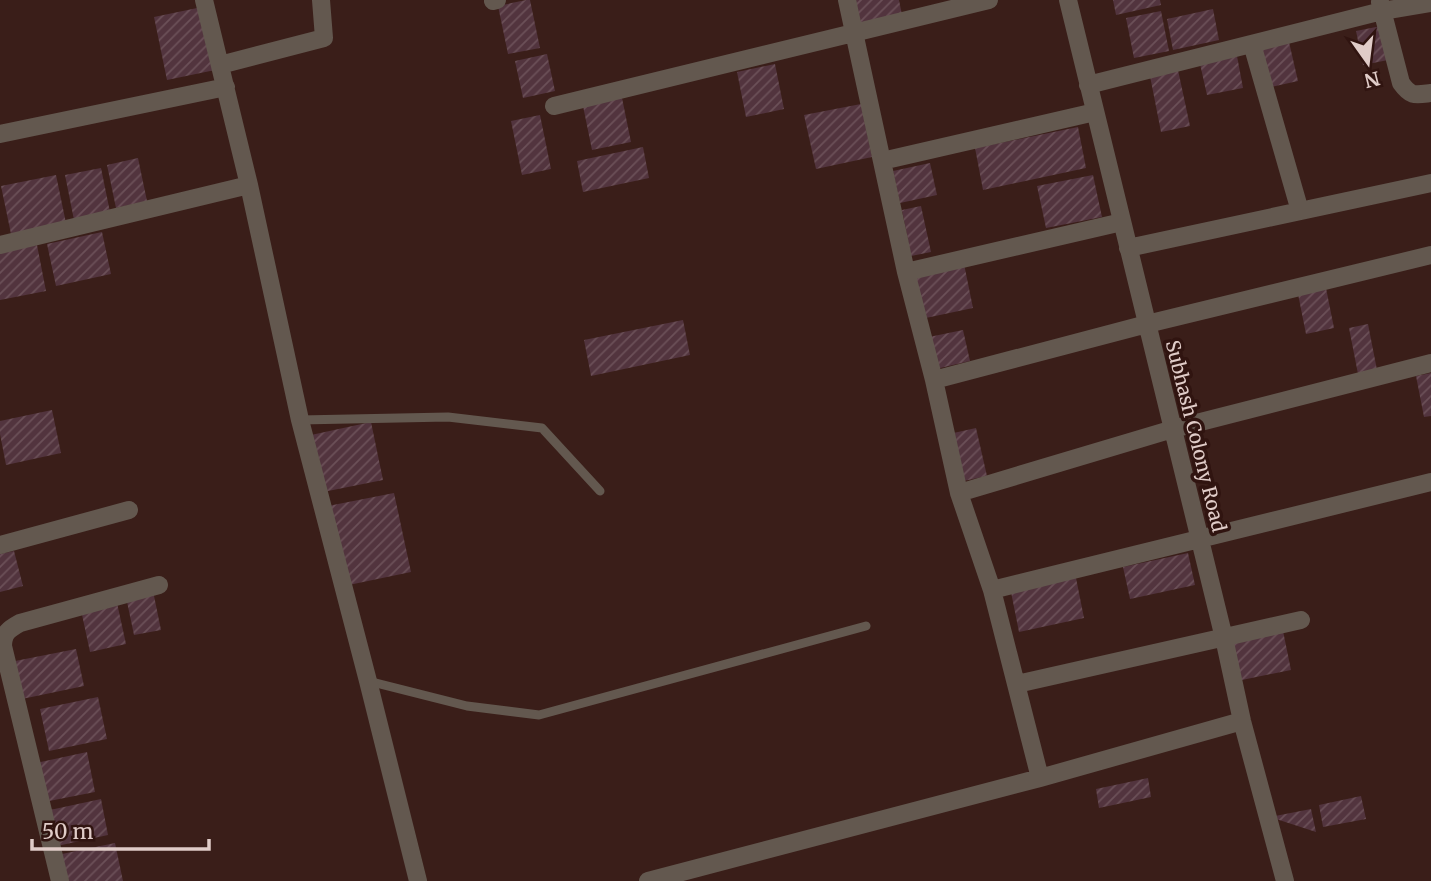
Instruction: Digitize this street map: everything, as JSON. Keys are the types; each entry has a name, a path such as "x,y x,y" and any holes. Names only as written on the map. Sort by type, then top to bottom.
{"street":[{"path":"204,0 250,185 300,420 418,881"},
{"path":"220,65 324,38 321,0"},
{"path":"847,0 905,272 934,380 959,493 992,590 1040,778"},
{"path":"554,106 989,0"},
{"name":"Subhash Colony Road","path":"1068,0 1242,721 1285,881"},
{"path":"1088,85 1252,44 1381,6 1431,3"},
{"path":"1381,6 1401,83 1406,91 1414,95 1431,93"},
{"path":"1252,44 1300,211"},
{"path":"0,134 226,87"},
{"path":"882,162 1095,113"},
{"path":"1128,248 1431,183"},
{"path":"0,245 250,185"},
{"path":"905,272 1122,222"},
{"path":"934,380 1147,324 1431,256"},
{"path":"959,493 1173,429 1431,363"},
{"path":"992,590 1430,485"},
{"path":"0,545 129,510"},
{"path":"60,881 3,638 20,623 159,585"},
{"path":"1017,684 1301,620"},
{"path":"648,881 1040,778 1242,721"}],"lane":[{"path":"300,420 448,417 542,428 600,491"},
{"path":"368,681 467,706 540,715 866,626"}],"building":[{"path":"530,0 540,48 508,54 498,6"},
{"path":"853,0 899,0 902,15 858,25"},
{"path":"1113,0 1160,0 1161,5 1116,15"},
{"path":"202,7 215,70 167,80 154,17"},
{"path":"1213,9 1219,40 1173,50 1167,19"},
{"path":"1161,11 1169,51 1134,58 1126,18"},
{"path":"1381,26 1388,60 1363,65 1356,31"},
{"path":"1289,42 1298,81 1266,88 1258,49"},
{"path":"547,54 555,91 523,98 515,61"},
{"path":"1237,56 1243,88 1207,95 1200,64"},
{"path":"775,64 784,109 746,117 737,72"},
{"path":"1178,70 1190,126 1161,132 1150,76"},
{"path":"622,98 631,142 592,150 583,106"},
{"path":"861,104 872,157 816,169 804,115"},
{"path":"540,115 551,169 522,175 511,121"},
{"path":"1078,127 1086,168 983,190 975,148"},
{"path":"643,147 649,178 583,192 577,161"},
{"path":"138,158 147,201 116,208 107,165"},
{"path":"930,163 937,195 900,203 893,171"},
{"path":"101,168 110,212 74,220 65,175"},
{"path":"56,175 66,223 11,234 1,186"},
{"path":"1093,175 1102,217 1046,228 1037,186"},
{"path":"921,206 931,252 911,256 902,210"},
{"path":"102,232 111,274 56,286 47,244"},
{"path":"37,245 46,291 0,300 0,252"},
{"path":"964,264 973,308 921,319 912,275"},
{"path":"1326,288 1334,328 1306,334 1298,294"},
{"path":"683,320 690,355 591,376 584,340"},
{"path":"1368,324 1377,370 1358,374 1349,328"},
{"path":"963,330 970,361 936,369 929,337"},
{"path":"1431,373 1431,416 1424,417 1416,376"},
{"path":"52,410 61,453 6,465 0,421"},
{"path":"371,422 383,480 323,492 311,435"},
{"path":"976,428 987,476 959,482 949,434"},
{"path":"394,493 411,572 344,586 328,506"},
{"path":"14,551 23,586 0,592 0,554"},
{"path":"1188,553 1195,585 1130,599 1123,567"},
{"path":"1075,573 1084,618 1019,632 1010,587"},
{"path":"153,591 161,630 134,635 126,597"},
{"path":"117,603 126,644 90,652 81,610"},
{"path":"1283,631 1291,670 1237,681 1229,642"},
{"path":"76,649 84,686 22,699 15,661"},
{"path":"98,697 107,739 49,751 40,709"},
{"path":"87,752 95,792 44,802 36,763"},
{"path":"1148,778 1151,797 1099,808 1096,789"},
{"path":"1361,796 1366,819 1323,827 1319,805"},
{"path":"101,799 108,835 57,846 50,810"},
{"path":"1311,809 1316,832 1270,817"},
{"path":"115,843 123,881 63,881 57,855"}]}
